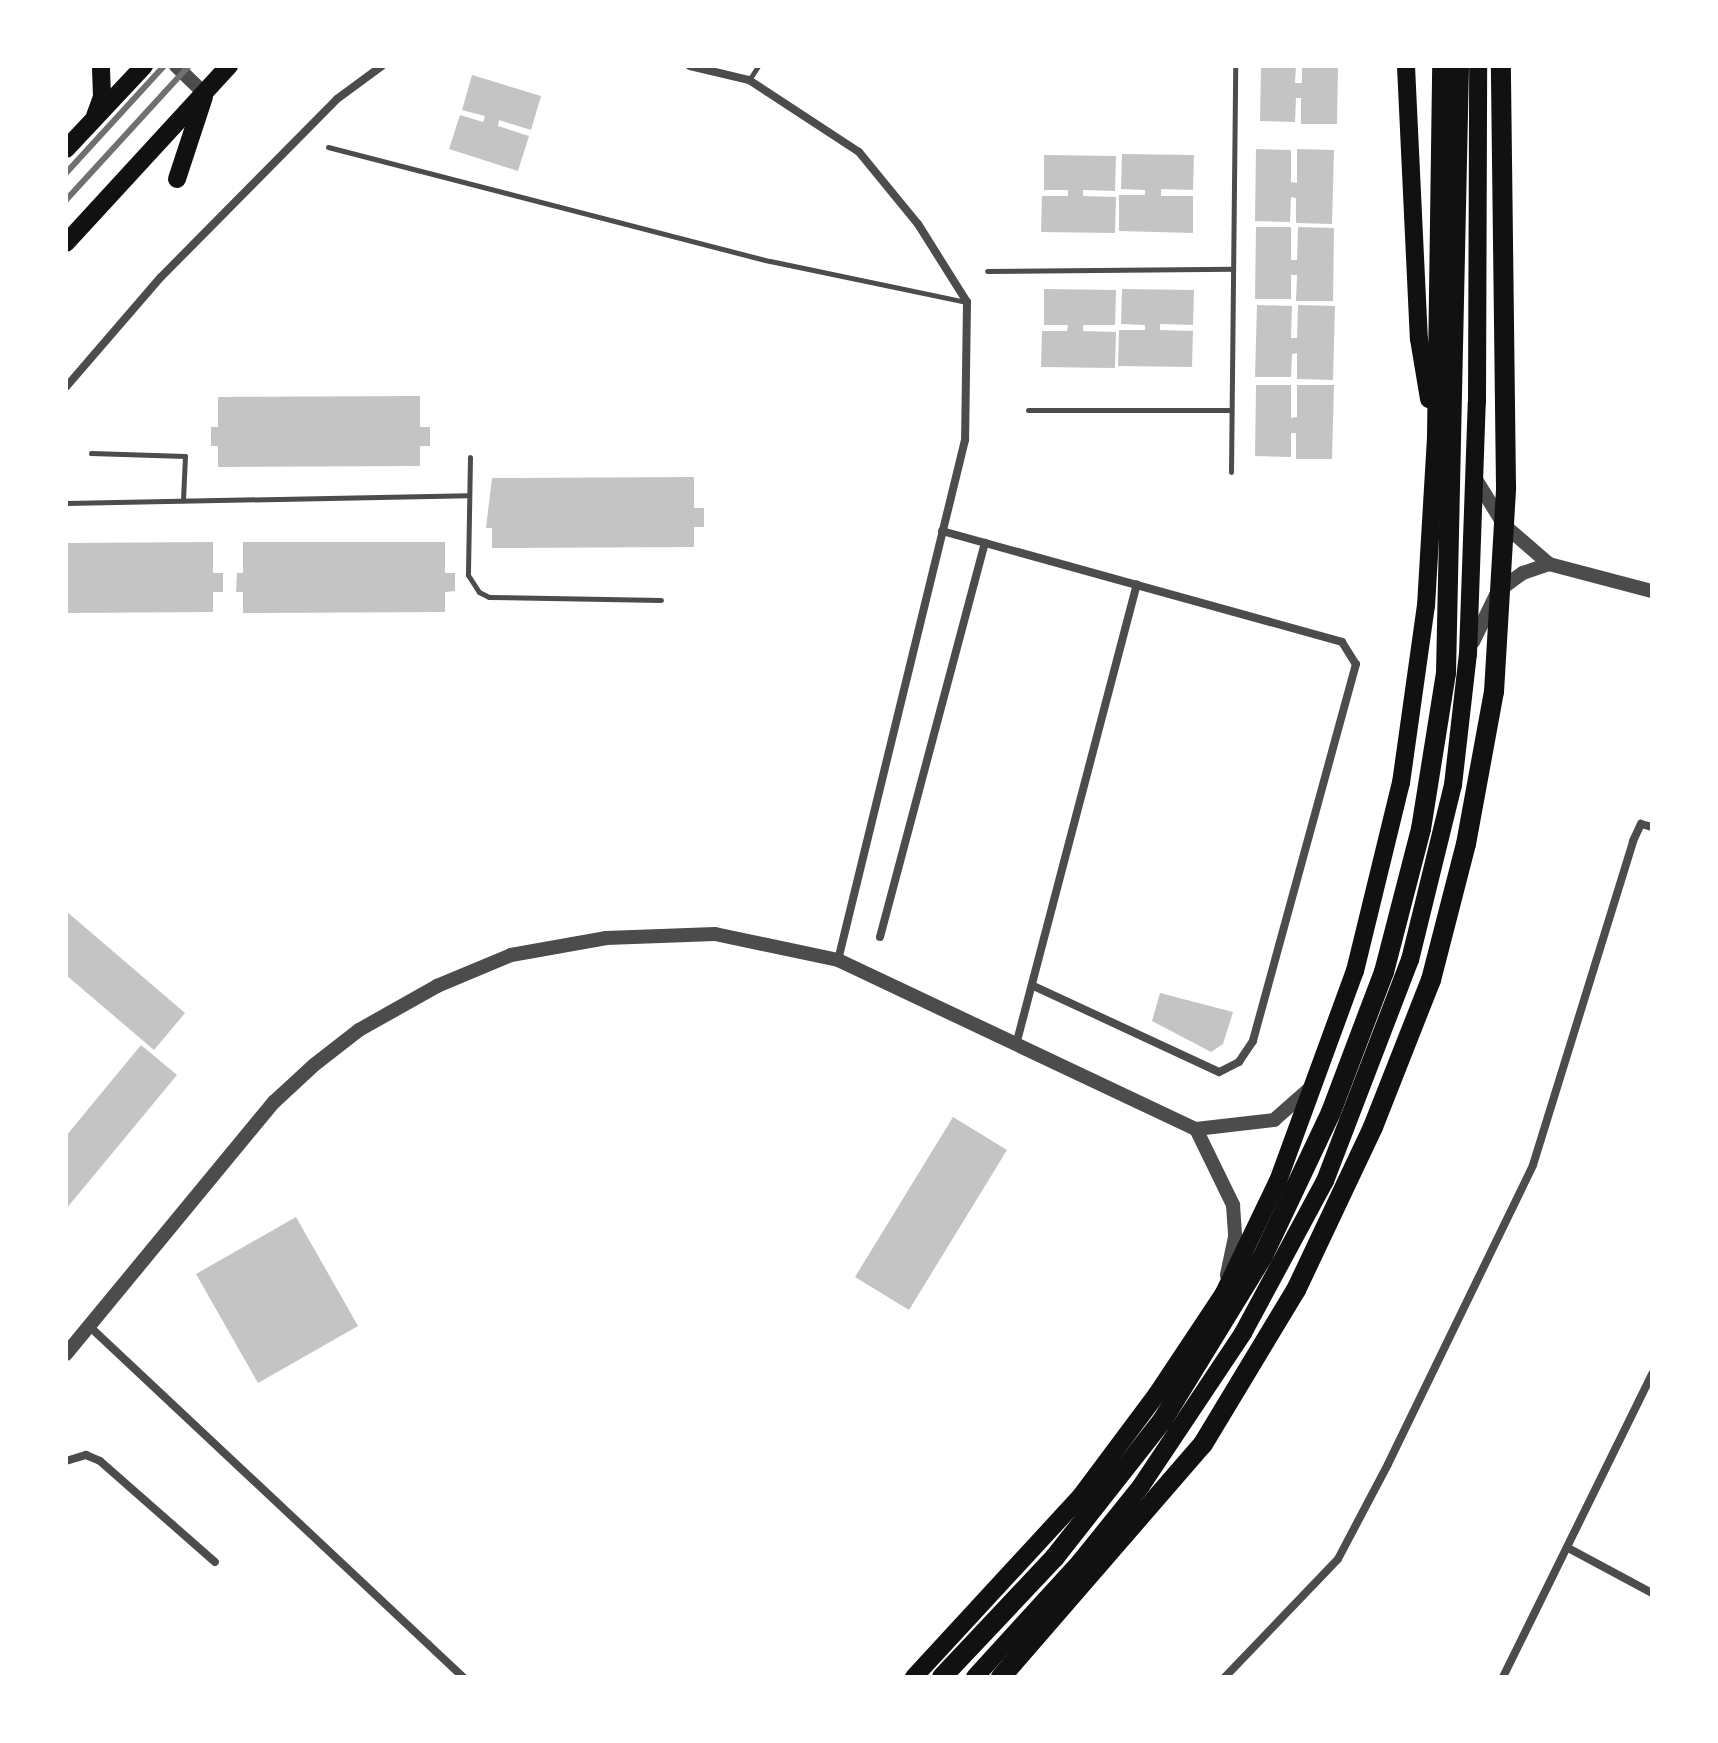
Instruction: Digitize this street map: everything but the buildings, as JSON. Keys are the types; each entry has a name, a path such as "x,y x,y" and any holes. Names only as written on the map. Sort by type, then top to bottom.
{"highway":[{"path":"942,1677 1055,1557 1162,1421 1263,1256 1331,1112 1384,972 1421,829 1446,673 1459,66"},
{"path":"1001,1677 1072,1601 1203,1444 1296,1290 1373,1127 1431,980 1466,844 1494,692 1506,487 1501,66"}],"main road":[{"path":"93,122 102,97 101,66"},
{"path":"66,149 144,66"},
{"path":"66,243 229,66"},
{"path":"1406,66 1419,339 1436,437"},
{"path":"914,1677 1081,1496 1157,1394 1224,1293 1278,1181 1321,1072 1355,971 1401,783 1426,606 1436,437 1441,66"},
{"path":"975,1677 1141,1486 1243,1333 1325,1181 1410,960 1453,785 1468,654 1474,474 1478,66"},
{"path":"177,179 205,94"}],"street":[{"path":"176,66 205,94"},
{"path":"66,387 182,256 337,99 382,66"},
{"path":"690,66 749,80 859,152 918,224 967,302 965,440 838,960"},
{"path":"1474,474 1504,525 1549,564 1652,591"},
{"path":"942,531 1342,642 1356,664 1253,1041 1239,1062 1219,1072 1032,985"},
{"path":"880,937 985,543"},
{"path":"1468,654 1480,620 1498,591 1523,573 1549,564"},
{"path":"1017,1041 1137,585"},
{"path":"1225,1677 1338,1559 1388,1464 1533,1165 1641,824 1652,827"},
{"path":"66,1354 274,1102 359,1030 437,986 511,955 606,938 715,934 838,960 1017,1041 1196,1129 1274,1120 1303,1098 1321,1072"},
{"path":"1196,1129 1233,1205 1235,1237 1224,1293"},
{"path":"89,1326 463,1677"},
{"path":"1503,1677 1570,1549 1652,1374"},
{"path":"66,1461 86,1455 100,1461 215,1562"},
{"path":"1570,1549 1652,1593"}],"lane":[{"path":"749,80 758,66"},
{"path":"1231,472 1235,66"},
{"path":"328,147 770,261 967,302"},
{"path":"987,271 1233,269"},
{"path":"1028,410 1231,410"},
{"path":"91,453 185,456 183,500"},
{"path":"470,457 468,575 479,592 489,597 661,600"},
{"path":"66,503 468,495"}],"railway":[{"path":"66,173 164,66"},
{"path":"66,200 189,66"}]}
